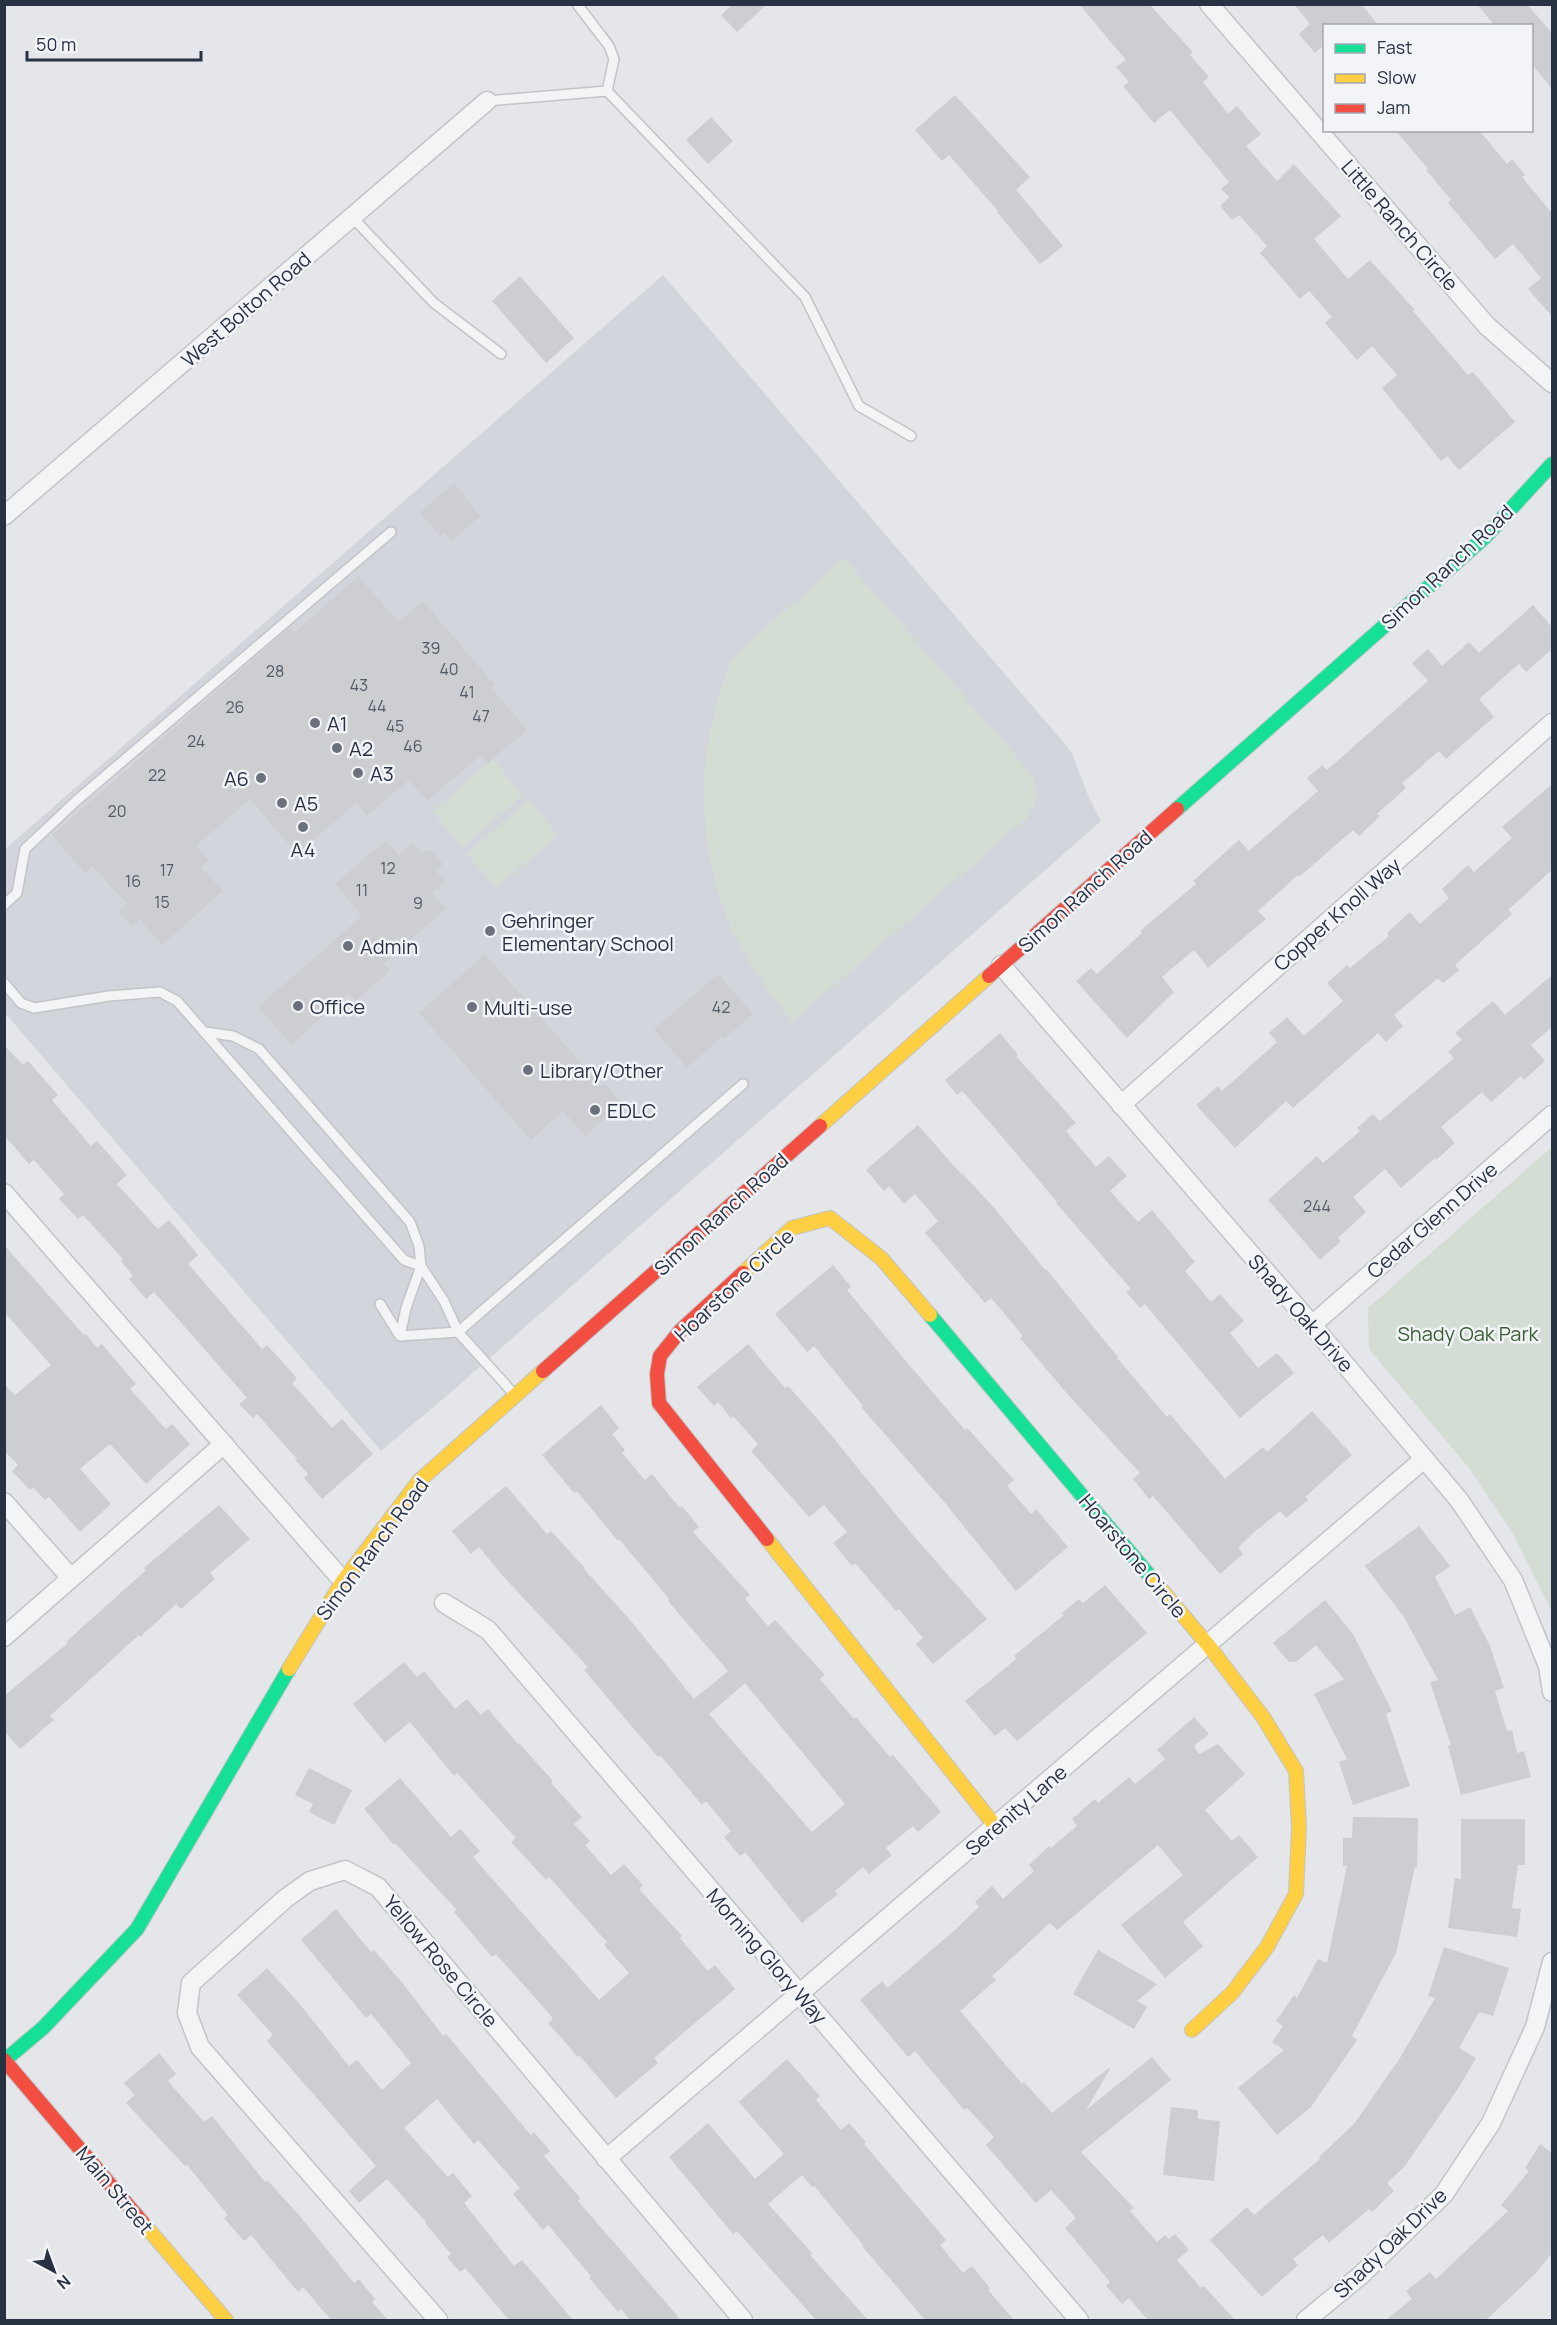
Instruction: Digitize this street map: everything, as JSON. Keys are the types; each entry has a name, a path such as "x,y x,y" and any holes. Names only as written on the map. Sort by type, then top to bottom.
{"street":[{"name":"Little Ranch Circle","path":"1209,4 1487,326 1552,383"},
{"name":"West Bolton Road","path":"4,516 487,101"},
{"name":"Simon Ranch Road","path":"5,2060 43,2028 137,1929 319,1617 343,1581 419,1481 1485,537 1552,464"},
{"name":"Copper Knoll Way","path":"1120,1105 1552,723"},
{"name":"Shady Oak Drive","path":"1001,965 1460,1500 1513,1580 1550,1666 1552,1692"},
{"name":"Cedar Glenn Drive","path":"1312,1325 1552,1115"},
{"path":"4,1193 343,1581"},
{"name":"Hoarstone Circle","path":"996,1827 659,1403 657,1374 660,1356 693,1318 792,1228 830,1218 881,1258 1208,1645"},
{"path":"4,1637 224,1444"},
{"name":"Serenity Lane","path":"606,2159 1424,1459"},
{"path":"4,1502 71,1578"},
{"name":"Morning Glory Way","path":"444,1603 488,1630 1079,2320"},
{"path":"1192,2030 1232,1993 1267,1947 1296,1894 1297,1882 1299,1827 1296,1771 1263,1717 1208,1645"},
{"name":"Yellow Rose Circle","path":"438,2320 200,2046 187,2013 191,1983 286,1898 310,1881 345,1869 378,1887 743,2320"},
{"name":"Shady Oak Drive","path":"1306,2320 1361,2275 1444,2194 1491,2123 1535,2027 1552,1962"},
{"name":"Main Street","path":"5,2060 218,2318"}],"lane":[{"path":"577,4 609,46 614,59 607,91"},
{"path":"487,101 607,91"},
{"path":"607,91 805,297 859,406 911,436"},
{"path":"352,217 434,303 501,354"},
{"path":"4,905 16,893 25,849 85,793 391,532"},
{"path":"4,983 21,1003 34,1008 109,996 160,992 177,1001 404,1260 421,1266 444,1301 458,1332 515,1396"},
{"path":"205,1032 233,1036 259,1049 410,1222 419,1246 421,1266 406,1308 400,1336"},
{"path":"400,1336 458,1332 742,1084"},
{"path":"380,1304 400,1336"}],"shaded area":[{"name":"Gehringer Elementary School","path":"663,275 1071,751 1087,793 1101,821 381,1451 5,1013 4,850"}],"green space":[{"path":"844,558 1029,771 1037,795 1027,818 792,1022 756,972 727,918 707,841 704,815 705,763 715,711 732,661 747,644"},
{"path":"493,759 523,795 463,847 432,811"},
{"path":"528,800 558,835 497,888 467,854"},
{"name":"Shady Oak Park","path":"1552,1147 1552,1612 1513,1534 1469,1468 1369,1349 1368,1308"}],"building":[{"path":"733,4 767,4 737,32 721,15"},
{"path":"1079,4 1149,4 1193,52 1190,55 1209,77 1203,82 1228,114 1237,106 1261,134 1246,146 1277,181 1294,164 1341,216 1314,239 1348,279 1370,260 1415,310 1413,311 1468,375 1473,372 1515,422 1459,470 1447,456 1441,461 1382,388 1397,375 1372,346 1357,360 1325,323 1332,317 1309,291 1300,299 1260,253 1267,246 1239,215 1232,220 1220,206 1229,197 1221,189 1229,182 1170,110 1154,123 1123,86 1129,82 1116,67 1126,60"},
{"path":"1294,4 1361,4 1377,24 1323,24 1323,46 1315,53 1299,34 1310,24"},
{"path":"1477,4 1527,4 1552,33 1552,89 1533,65 1533,24 1493,24"},
{"path":"955,95 1030,177 1016,190 1063,246 1040,264 949,155 942,161 915,130"},
{"path":"711,117 733,141 708,164 686,140"},
{"path":"1397,132 1481,132 1507,164 1512,159 1525,175 1522,177 1552,213 1552,316 1528,289 1541,278 1513,244 1495,259 1448,203 1451,200 1426,170 1428,169"},
{"path":"520,276 574,338 546,363 492,301"},
{"path":"454,483 480,516 451,541 444,532 440,536 420,512"},
{"path":"358,576 399,622 423,601 495,685 491,688 527,730 487,763 481,755 427,801 409,780 367,816 356,803 297,854 250,799 196,846 208,860 201,867 223,891 162,945 140,920 132,927 118,911 127,904 92,866 85,873 52,835 290,627 295,632"},
{"path":"1533,605 1552,627 1552,649 1526,672 1519,664 1479,699 1494,717 1446,759 1439,751 1402,783 1406,788 1377,814 1380,816 1359,836 1353,830 1299,877 1298,875 1258,911 1266,919 1208,968 1194,950 1162,977 1174,992 1127,1038 1076,981 1091,968 1097,974 1142,933 1140,931 1196,884 1193,881 1239,840 1249,851 1318,791 1307,778 1322,765 1327,770 1428,681 1412,663 1428,649 1442,666 1469,642 1479,653"},
{"path":"1552,784 1552,870 1508,910 1512,914 1455,965 1459,970 1443,983 1438,978 1394,1015 1403,1026 1386,1042 1378,1033 1293,1108 1286,1101 1235,1148 1196,1105 1218,1086 1222,1091 1277,1042 1269,1033 1287,1017 1304,1036 1343,1001 1327,983 1347,965 1350,968 1389,936 1387,933 1410,912 1420,924 1449,898 1442,889 1468,865 1474,872 1512,838 1502,827"},
{"path":"386,840 399,855 413,843 423,854 430,849 443,864 436,871 445,881 432,893 446,909 384,963 390,970 356,1001 349,993 291,1045 258,1007 362,916 335,884"},
{"path":"485,954 602,1087 605,1084 622,1103 585,1136 563,1111 531,1140 419,1013"},
{"path":"718,974 753,1014 724,1039 721,1037 687,1068 654,1029"},
{"path":"1552,975 1552,1027 1531,1045 1545,1061 1524,1080 1521,1076 1491,1102 1482,1092 1441,1127 1455,1143 1401,1188 1385,1169 1353,1197 1366,1212 1338,1238 1341,1241 1320,1260 1268,1200 1317,1156 1323,1163 1360,1131 1357,1128 1373,1114 1380,1121 1454,1058 1448,1052 1462,1040 1455,1033 1493,1001 1505,1015"},
{"path":"1000,1033 1018,1055 1016,1056 1076,1123 1066,1131 1096,1167 1109,1156 1127,1176 1110,1191 1138,1222 1152,1210 1195,1262 1185,1271 1211,1302 1220,1294 1244,1321 1230,1333 1258,1368 1277,1353 1294,1373 1240,1418 1145,1304 1140,1308 1126,1292 1131,1289 993,1126 962,1091 957,1095 945,1080"},
{"path":"4,1045 23,1065 28,1061 58,1095 52,1100 91,1146 97,1141 127,1175 117,1184 158,1229 169,1220 198,1255 188,1264 262,1349 267,1345 297,1378 292,1383 332,1428 342,1419 373,1454 322,1499 304,1478 308,1474 295,1460 297,1459 257,1414 253,1418 239,1404 247,1398 199,1343 154,1292 146,1299 129,1279 133,1276 121,1261 123,1259 83,1215 78,1219 59,1199 64,1194 34,1160 29,1164 4,1135"},
{"path":"918,1125 996,1210 1167,1417 1170,1414 1225,1479 1263,1447 1267,1452 1312,1411 1352,1455 1305,1497 1308,1500 1286,1518 1280,1511 1252,1534 1238,1548 1243,1554 1220,1574 1153,1496 1149,1499 1133,1479 1140,1473 1063,1389 1020,1338 1023,1336 991,1298 985,1303 925,1233 938,1221 915,1194 904,1204 889,1186 884,1191 866,1170"},
{"path":"4,1245 84,1335 86,1334 97,1348 102,1344 136,1384 130,1389 166,1429 172,1424 190,1444 146,1484 110,1444 80,1469 111,1504 80,1532 49,1497 45,1500 33,1487 30,1490 12,1471 18,1465 4,1451 4,1384 15,1395 51,1365 4,1312"},
{"path":"833,1265 851,1287 847,1290 910,1366 965,1430 967,1428 1014,1480 1007,1486 1031,1514 1036,1509 1068,1547 1016,1591 945,1503 861,1407 863,1406 814,1346 807,1352 775,1314"},
{"path":"748,1344 785,1388 788,1386 821,1423 911,1533 987,1619 933,1664 916,1644 923,1638 899,1609 896,1611 855,1563 852,1566 833,1543 847,1532 824,1505 809,1517 751,1451 758,1444 733,1416 731,1418 718,1402 714,1406 697,1387"},
{"path":"601,1405 619,1428 612,1434 625,1450 622,1453 645,1480 652,1474 680,1508 682,1506 699,1527 693,1532 750,1595 745,1599 768,1626 775,1620 825,1675 820,1679 854,1719 856,1717 890,1757 893,1755 941,1812 918,1832 913,1826 886,1848 892,1855 869,1874 863,1867 835,1891 838,1894 802,1923 745,1852 740,1856 724,1837 731,1831 706,1801 702,1805 584,1670 588,1667 502,1575 479,1547 471,1554 452,1531 506,1486 547,1534 551,1531 585,1568 694,1699 728,1671 619,1539 618,1541 577,1491 574,1493 542,1455","holes":["745,1683 845,1804 812,1832 709,1714"]},
{"path":"219,1505 250,1539 210,1573 215,1579 181,1609 176,1604 140,1637 139,1635 50,1716 54,1720 20,1749 4,1731 4,1696 68,1643 67,1641 146,1570 144,1568"},
{"path":"1419,1526 1450,1566 1435,1577 1455,1615 1470,1607 1490,1646 1504,1688 1495,1691 1507,1731 1512,1730 1517,1753 1524,1751 1531,1777 1461,1795 1448,1746 1451,1745 1430,1682 1438,1680 1404,1617 1365,1566"},
{"path":"1105,1585 1147,1633 1017,1741 1005,1728 995,1736 965,1701 1016,1659 1014,1656 1064,1615 1062,1613 1079,1599 1083,1603"},
{"path":"1325,1600 1353,1634 1392,1711 1386,1714 1410,1786 1353,1805 1339,1762 1347,1759 1314,1694 1344,1679 1316,1645 1296,1662 1289,1662 1273,1643"},
{"path":"404,1662 417,1677 424,1671 455,1709 467,1699 481,1715 488,1709 582,1817 574,1824 590,1841 585,1845 611,1875 624,1864 643,1885 639,1889 682,1936 680,1938 708,1971 715,1965 735,1989 654,2058 658,2063 616,2098 548,2023 553,2018 496,1954 492,1957 454,1912 457,1910 395,1843 394,1845 364,1809 400,1778 451,1837 460,1829 480,1851 473,1857 599,2000 629,1973 604,1945 607,1942 549,1877 546,1880 511,1842 516,1838 457,1773 454,1776 410,1722 385,1743 353,1704"},
{"path":"1194,1717 1209,1734 1194,1746 1199,1754 1218,1744 1245,1774 1205,1810 1232,1841 1239,1835 1258,1857 1183,1922 1203,1946 1165,1978 1121,1925 1183,1875 1158,1845 1057,1930 1050,1923 992,1976 996,1980 960,2011 1022,2084 1024,2082 1052,2113 1109,2068 1086,2110 1152,2057 1171,2080 1081,2152 1134,2208 1130,2211 1157,2242 1165,2235 1169,2239 1175,2234 1189,2250 1177,2260 1201,2288 1204,2286 1235,2320 1148,2320 1129,2298 1122,2304 1106,2286 1110,2282 1065,2228 1076,2218 1051,2190 1036,2203 986,2145 994,2137 967,2108 964,2110 915,2051 908,2057 860,2000 882,1981 887,1988 956,1929 979,1907 975,1902 992,1886 1003,1899 1034,1871 1029,1865 1049,1846 1051,1848 1077,1826 1072,1819 1095,1799 1098,1803 1129,1777 1135,1784 1165,1759 1157,1750"},
{"path":"309,1768 352,1790 334,1825 309,1812 313,1804 295,1795"},
{"path":"1353,1817 1418,1818 1417,1867 1415,1867 1396,1953 1352,2036 1357,2040 1311,2107 1277,2135 1238,2088 1284,2050 1272,2042 1283,2026 1276,2021 1294,1995 1297,1998 1318,1959 1327,1963 1347,1866 1343,1866 1343,1838 1352,1838"},
{"path":"1461,1819 1525,1819 1525,1865 1518,1865 1512,1908 1521,1909 1517,1937 1448,1928 1455,1878 1461,1879"},
{"path":"336,1909 371,1952 374,1950 404,1985 443,2036 446,2034 531,2135 534,2132 550,2151 544,2156 580,2198 578,2201 681,2320 630,2320 621,2309 618,2312 548,2225 543,2230 513,2194 520,2188 478,2140 474,2144 437,2099 404,2128 448,2177 453,2173 472,2196 464,2203 514,2266 522,2260 573,2320 509,2320 465,2268 460,2272 447,2257 451,2254 387,2179 359,2203 349,2191 376,2166 267,2041 273,2035 237,1995 267,1968 298,2002 349,2066 357,2060 382,2090 411,2063 371,2014 366,2018 301,1940"},
{"path":"1444,1947 1509,1968 1493,2016 1479,2012 1459,2048 1476,2058 1405,2166 1387,2183 1394,2191 1372,2212 1369,2209 1329,2243 1323,2235 1293,2259 1298,2265 1262,2297 1210,2240 1247,2207 1254,2215 1320,2159 1319,2157 1354,2124 1400,2058 1435,1998 1428,1996"},
{"path":"1098,1950 1157,1984 1137,2001 1147,2007 1134,2029 1073,1994"},
{"path":"159,2053 176,2074 168,2081 204,2122 212,2116 265,2182 267,2180 299,2215 354,2283 359,2279 375,2299 372,2302 388,2320 331,2320 303,2287 298,2292 251,2235 244,2241 224,2218 228,2215 187,2165 185,2166 126,2103 135,2095 124,2083"},
{"path":"787,2059 820,2096 816,2100 841,2130 849,2123 866,2142 864,2144 946,2240 940,2245 963,2273 972,2266 990,2288 988,2290 1014,2320 925,2320 814,2186 812,2187 802,2175 768,2204 868,2320 816,2320 737,2231 733,2234 669,2157 708,2123 755,2179 784,2154 739,2102"},
{"path":"1171,2107 1198,2110 1198,2119 1220,2121 1214,2181 1163,2175"},
{"path":"1540,2144 1552,2153 1552,2253 1535,2274 1486,2320 1386,2320 1412,2299 1406,2291 1430,2272 1436,2279 1508,2211 1501,2205 1529,2171 1525,2168"}],"traffic: fast":[{"path":"1177,809 1485,537 1552,464"},
{"path":"930,1315 1154,1581"},
{"path":"5,2060 43,2028 137,1929 289,1669"}],"traffic: slow":[{"path":"820,1126 989,976"},
{"path":"743,1273 792,1228 830,1218 881,1258 930,1315"},
{"path":"289,1669 343,1581 419,1481 543,1371"},
{"path":"767,1539 996,1827"},
{"path":"1154,1581 1208,1645 1263,1717 1296,1771 1299,1827 1296,1894 1267,1947 1232,1993 1192,2030"},
{"path":"143,2223 226,2320"}],"traffic: jam":[{"path":"989,976 1177,809"},
{"path":"543,1371 820,1126"},
{"path":"743,1273 680,1331 660,1356 657,1374 659,1403 767,1539"},
{"path":"4,2060 143,2223"}],"place":[{"name":"A1","path":"315,723"},
{"name":"A2","path":"337,748"},
{"name":"A3","path":"358,773"},
{"name":"A6","path":"261,778"},
{"name":"A5","path":"282,803"},
{"name":"A4","path":"303,827"},
{"name":"Gehringer Elementary School","path":"490,931"},
{"name":"Admin","path":"348,946"},
{"name":"Office","path":"298,1006"},
{"name":"Multi-use","path":"472,1007"},
{"name":"Library/Other","path":"528,1070"},
{"name":"EDLC","path":"595,1110"}]}
